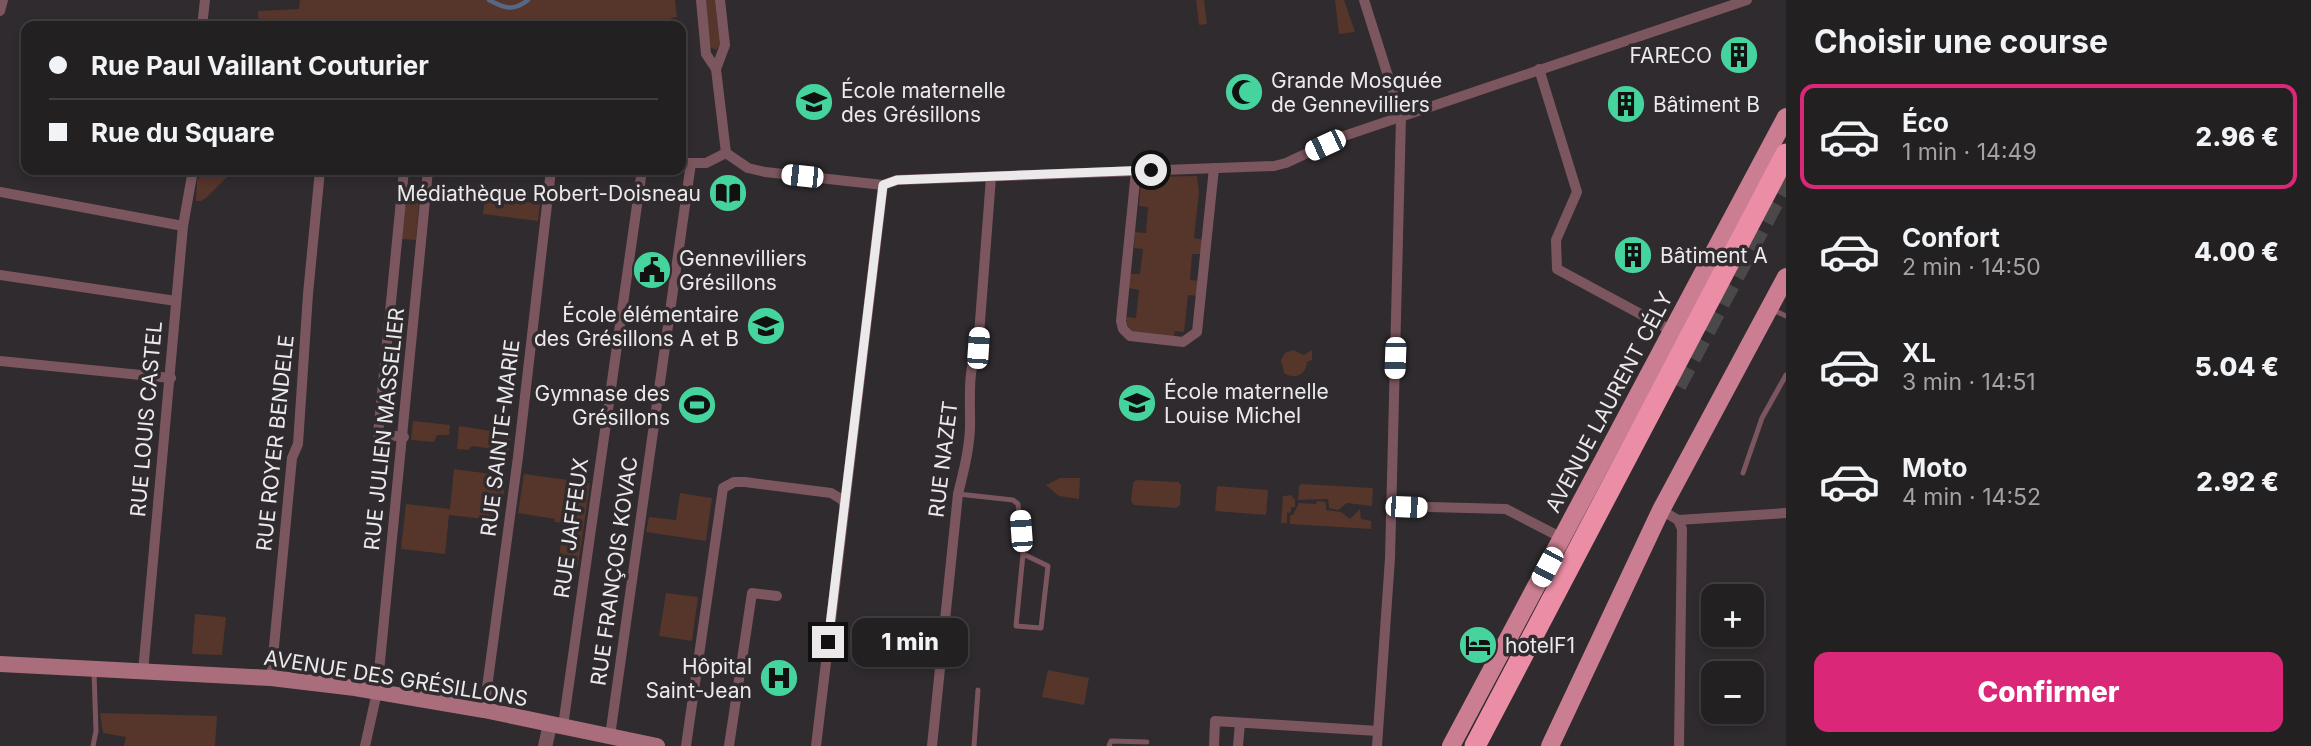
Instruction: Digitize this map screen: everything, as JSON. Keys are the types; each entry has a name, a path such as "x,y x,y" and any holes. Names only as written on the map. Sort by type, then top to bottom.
{"highway":[{"path":"1475,746 1786,154"}],"main road":[{"name":"AVENUE LAURENT CÉLY","path":"1451,746 1786,117"},
{"path":"1550,746 1661,510 1786,277"},
{"name":"AVENUE DES GRÉSILLONS","path":"0,664 271,678 484,710 657,746"}],"street":[{"path":"0,10 3,0"},
{"path":"203,21 205,0"},
{"path":"701,0 706,54 716,69 726,153 748,168 765,172 883,185 897,180 1274,166 1344,136 1747,0"},
{"path":"716,69 725,45 720,0"},
{"path":"1364,0 1401,117 1390,558 1377,746"},
{"path":"1539,69 1577,192 1556,240 1557,269 1672,331"},
{"path":"686,163 706,163 726,153"},
{"path":"1136,171 1121,321 1123,330 1130,336 1183,342 1197,332 1214,168"},
{"name":"RUE LOUIS CASTEL","path":"143,672 183,226 192,175"},
{"name":"RUE ROYER BENDELE","path":"271,678 292,458 298,444 320,175"},
{"path":"404,175 378,434 404,437"},
{"name":"RUE JULIEN MASSELIER","path":"365,746 377,692 428,175"},
{"name":"RUE SAINTE-MARIE","path":"484,710 518,457 550,175"},
{"name":"RUE JAFFEUX","path":"543,746 555,725 641,175"},
{"name":"RUE FRANÇOIS KOVAC","path":"610,736 684,175"},
{"name":"RUE NAZET","path":"932,746 958,494 966,457 973,358 978,348 991,177"},
{"path":"816,746 883,185"},
{"path":"0,192 183,226"},
{"path":"0,275 176,301"},
{"path":"0,361 171,378"},
{"path":"686,746 723,488 734,482 745,482 831,493 845,505"},
{"path":"1391,506 1506,509 1562,538"},
{"path":"1661,510 1678,520 1682,528 1679,746"},
{"path":"1678,520 1786,513"},
{"path":"729,746 752,593 777,596"},
{"path":"1214,746 1216,721 1378,732"},
{"path":"1238,746 1240,723"}],"lane":[{"path":"1769,308 1786,316"},
{"path":"1743,473 1762,418 1786,375"},
{"path":"958,494 1013,500 1018,504 1023,554 1016,626 1041,628 1048,566 1023,554"},
{"path":"93,746 96,731 94,670"},
{"path":"974,746 978,690"},
{"path":"550,746 555,725"},
{"path":"1109,746 1111,741 1147,742"}],"shaded area":[{"path":"300,0 675,0 677,17 671,18 671,21 259,21 258,11 299,9"},
{"path":"705,0 715,0 720,46 716,50 710,47"},
{"path":"1196,0 1204,0 1207,24 1199,25"},
{"path":"1335,0 1344,0 1355,32 1339,34"},
{"path":"201,175 229,175 201,201 196,201 197,180"},
{"path":"1197,176 1199,192 1194,238 1204,240 1202,254 1192,254 1190,280 1200,281 1198,296 1188,295 1184,332 1175,331 1174,337 1134,334 1126,317 1136,318 1139,290 1129,288 1131,274 1140,274 1143,249 1134,248 1135,232 1146,233 1148,207 1139,206 1141,182 1145,177"},
{"path":"407,188 420,189 416,240 402,239"},
{"path":"485,197 540,204 538,221 483,214"},
{"path":"1293,350 1304,355 1312,350 1312,360 1307,362 1302,373 1292,376 1284,373 1281,360 1285,353"},
{"path":"413,421 450,425 449,435 437,435 434,442 411,440"},
{"path":"459,426 511,434 509,451 472,446 468,450 457,449"},
{"path":"454,469 506,476 500,521 449,515 445,554 401,549 406,504 450,509"},
{"path":"524,474 590,483 578,566 558,563 564,523 518,513"},
{"path":"1060,478 1080,478 1079,499 1059,496 1046,485"},
{"path":"1136,480 1178,482 1181,485 1180,505 1176,508 1134,505 1131,501 1133,483"},
{"path":"1301,484 1373,488 1372,506 1347,503 1338,510 1329,508 1328,499 1298,500"},
{"path":"1217,486 1268,490 1266,515 1215,511"},
{"path":"680,493 712,498 706,541 646,532 649,517 676,520"},
{"path":"1292,495 1295,507 1291,507 1291,512 1287,513 1287,523 1281,523 1283,496"},
{"path":"1317,501 1326,502 1326,510 1341,512 1350,519 1360,509 1361,519 1371,521 1371,529 1290,524 1290,515 1293,515 1299,503 1316,504"},
{"path":"666,593 698,597 692,641 659,636"},
{"path":"195,614 226,617 222,655 192,654"},
{"path":"1048,670 1089,678 1084,705 1042,697"},
{"path":"100,713 217,716 215,746 124,746 126,737 103,733"}],"waterway":[{"path":"489,0 509,8 528,0"}],"tunnel":[{"path":"1676,385 1786,178"}],"place":[{"name":"FARECO","path":"1739,55"},
{"name":"Grande Mosquée de Gennevilliers","path":"1244,92"},
{"name":"École maternelle des Grésillons","path":"814,102"},
{"name":"Bâtiment B","path":"1626,104"},
{"name":"Médiathèque Robert-Doisneau","path":"728,193"},
{"name":"Bâtiment A","path":"1633,255"},
{"name":"Gennevilliers Grésillons","path":"652,270"},
{"name":"École élémentaire des Grésillons A et B","path":"766,326"},
{"name":"École maternelle Louise Michel","path":"1137,403"},
{"name":"Gymnase des Grésillons","path":"697,405"},
{"name":"hotelF1","path":"1478,645"},
{"name":"Hôpital Saint-Jean","path":"779,678"}],"route":[{"path":"828,642 883,185 897,180 1151,170"}]}
